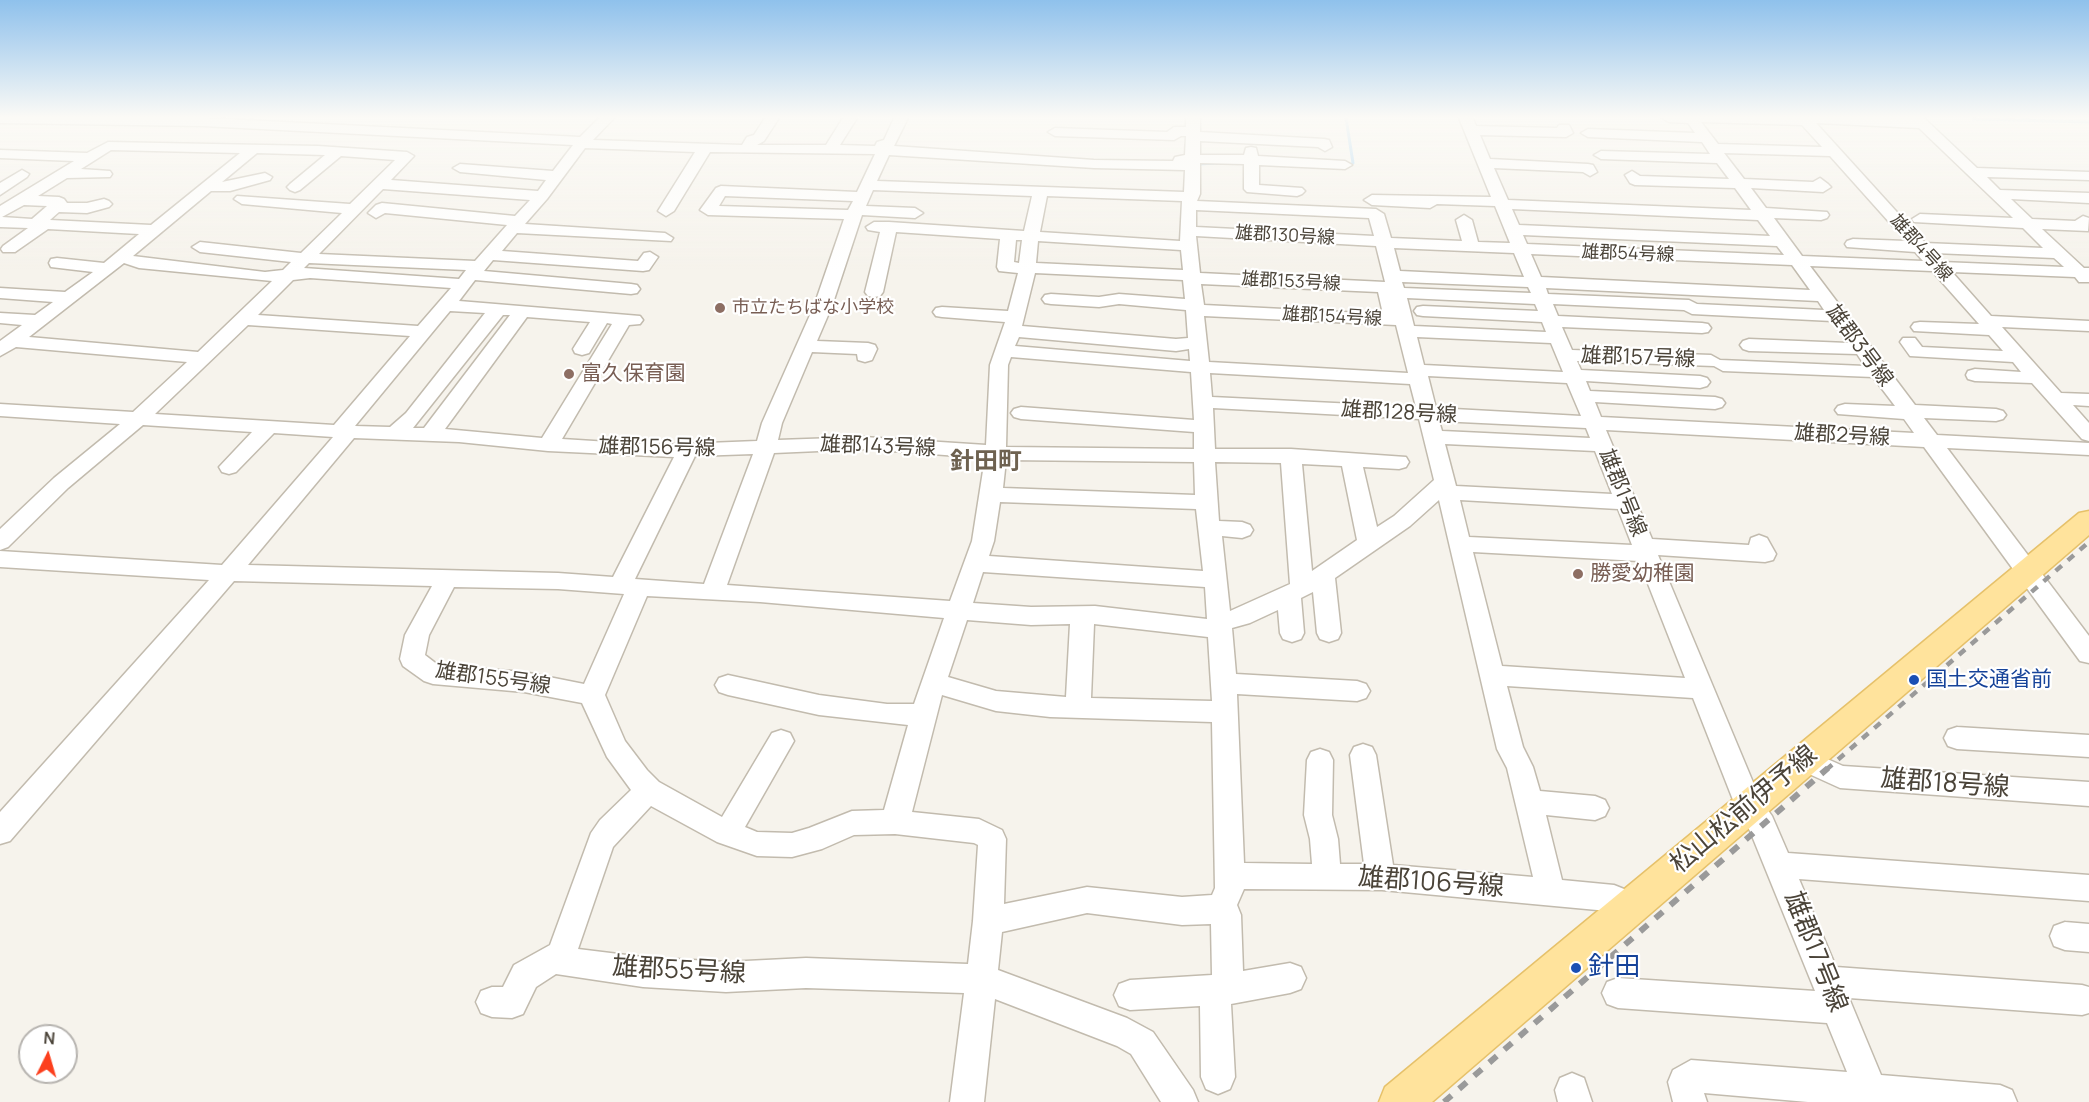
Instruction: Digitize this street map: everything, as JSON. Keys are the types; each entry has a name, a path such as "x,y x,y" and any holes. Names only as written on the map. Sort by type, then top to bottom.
{"main road":[{"name":"松山松前伊予線","path":"1400,1102 2089,520"}],"street":[{"path":"9,205 69,169"},
{"path":"6,345 41,321 228,169"},
{"path":"208,187 230,186 276,169"},
{"path":"298,190 319,169"},
{"path":"0,542 61,483 138,419 243,319 390,169"},
{"path":"523,169 556,176"},
{"path":"0,832 227,573 344,432 423,332 537,201 561,169"},
{"path":"376,213 382,208 418,214 662,238 674,216 665,212 696,169"},
{"path":"712,594 766,447 772,423 823,306 874,169"},
{"path":"1008,191 1013,169"},
{"path":"1061,192 1063,169"},
{"path":"988,921 1087,900 1182,911 1214,910 1228,898 1231,876 1226,712 1216,580 1208,528 1203,402 1189,237 1191,169"},
{"path":"1251,169 1252,189 1297,191"},
{"name":"雄郡1号線","path":"1487,169 1603,445 1749,805"},
{"name":"雄郡3号線","path":"1730,169 2027,573 2086,647"},
{"name":"雄郡4号線","path":"1849,169 2089,435"},
{"path":"1971,171 2089,176"},
{"path":"1971,171 2058,253 2086,276"},
{"path":"63,173 105,174"},
{"path":"0,190 22,174"},
{"path":"1632,175 1635,180 1678,179 1823,187 1820,183"},
{"path":"353,189 378,180 537,201"},
{"path":"952,215 858,207 721,191 708,210 858,207 991,184 1008,191 1061,192 1138,189 1189,201 1370,199 1425,202 1446,207"},
{"path":"242,199 298,190 354,208"},
{"path":"895,822 933,683 983,541 997,453 998,375 1028,267 1021,224 1040,192"},
{"path":"1423,198 1500,198 1599,193"},
{"path":"1996,194 2089,198"},
{"path":"411,195 406,199 443,199 513,209 537,201"},
{"path":"1500,198 1770,224"},
{"path":"1370,199 1431,426 1510,749 1520,767 1551,892"},
{"path":"9,205 59,202 41,224 9,249"},
{"path":"55,207 87,208 104,204"},
{"name":"雄郡130号線","path":"858,207 888,227 1021,224 1189,237 1383,242"},
{"path":"1920,219 2088,226 2083,221"},
{"path":"1464,220 1472,248"},
{"path":"0,222 154,230"},
{"path":"1516,240 1823,222"},
{"path":"874,292 888,227"},
{"path":"1904,229 1923,232 2089,240"},
{"name":"雄郡54号線","path":"1383,242 1472,248 1516,240 1795,261 2086,276"},
{"path":"1853,244 2058,253"},
{"path":"210,246 292,257 307,256 476,270 643,266 650,256"},
{"path":"57,263 151,264 265,277 310,273 350,279 407,283 476,270 532,286 631,289"},
{"path":"1873,264 1886,279"},
{"path":"1028,267 1192,277"},
{"name":"雄郡153号線","path":"1192,277 1392,287"},
{"name":"雄郡154号線","path":"1196,308 1393,320 1392,287 1549,319"},
{"path":"0,293 70,298"},
{"path":"1406,331 1549,319 1683,298 1822,296"},
{"path":"1683,298 1837,316"},
{"path":"1062,302 1099,302 1119,299 1196,308"},
{"path":"446,305 629,319 548,445"},
{"path":"395,434 413,417 498,309"},
{"path":"430,435 522,311"},
{"path":"942,312 1013,324 1176,345 1199,343"},
{"path":"1424,312 1702,327"},
{"path":"582,349 602,317"},
{"path":"0,318 41,321"},
{"path":"243,319 423,332"},
{"name":"雄郡157号線","path":"1549,319 1717,363 1879,372"},
{"path":"2019,357 1917,352 1919,328 1989,323 2089,326"},
{"path":"6,345 202,358"},
{"path":"1749,345 1862,349"},
{"path":"806,346 868,350 865,356"},
{"path":"1004,351 1200,367 1417,374 1576,383 1700,382"},
{"path":"1975,375 2038,378"},
{"path":"1576,383 1716,403"},
{"path":"2055,398 2089,400"},
{"name":"雄郡128号線","path":"1203,402 1431,426 1594,424"},
{"name":"雄郡156号線","path":"0,410 344,432 430,435 548,445 688,450 766,447"},
{"path":"1845,410 1996,415"},
{"path":"1021,413 1204,427"},
{"name":"雄郡2号線","path":"1594,424 2089,448"},
{"path":"1431,426 1603,445"},
{"path":"233,457 269,427"},
{"name":"雄郡143号線","path":"766,447 864,443 997,453 1291,456 1399,462"},
{"path":"688,450 629,587 592,695 600,717 616,749 637,778 649,790 727,833 757,844 792,845 812,840 852,823 895,822 966,828 989,835 992,845 988,921 967,1102"},
{"path":"1291,456 1296,591 1292,633"},
{"path":"1352,459 1369,543"},
{"path":"0,559 227,573 513,579 712,594 760,594 1031,616 1082,616 1220,626 1296,591 1402,521 1446,487 1626,502"},
{"path":"992,495 1206,502"},
{"path":"1208,528 1242,530"},
{"path":"1460,544 1646,550 1708,555 1765,554 1759,543"},
{"path":"975,563 1216,580"},
{"path":"1323,574 1329,633"},
{"name":"雄郡155号線","path":"447,579 417,635 412,659 433,674 524,682 592,695"},
{"path":"1078,707 1082,616"},
{"path":"1492,675 1702,689"},
{"path":"933,683 996,701 1050,707 1226,712"},
{"path":"1224,683 1357,691"},
{"path":"728,685 819,705 887,714 924,715"},
{"path":"1957,738 2089,746"},
{"path":"727,833 781,741"},
{"path":"1363,755 1379,816 1376,855 1382,877"},
{"path":"1320,760 1318,815 1326,849 1327,876"},
{"name":"雄郡18号線","path":"1805,760 1840,777 2089,794"},
{"path":"492,1002 512,1003 525,976 562,954 602,842 610,829 649,790"},
{"path":"1529,802 1595,808"},
{"name":"雄郡17号線","path":"1749,805 1762,825 1874,1096"},
{"path":"1779,865 2071,882"},
{"name":"雄郡106号線","path":"1231,876 1382,877 1614,898 1628,908"},
{"path":"1218,1077 1226,915 1222,905"},
{"name":"雄郡55号線","path":"562,954 559,961 655,973 726,977 806,974 982,979 1127,1034 1142,1043 1181,1102"},
{"path":"1130,994 1222,989 1290,978"},
{"path":"1618,993 1832,994 2016,986 2082,1000"},
{"path":"1690,1102 1685,1082 1691,1077 1700,1076 1874,1096 2000,1102"}],"railway":[{"path":"1826,770 2089,542"},
{"path":"1444,1102 1828,768"}],"place":[{"name":"市立たちばな小学校","path":"720,308"},
{"name":"富久保育園","path":"569,374"},
{"name":"勝愛幼稚園","path":"1578,574"},
{"name":"国土交通省前","path":"1914,680"},
{"name":"針田","path":"1576,968"}],"district":[{"name":"針田町","path":"986,462"}]}
